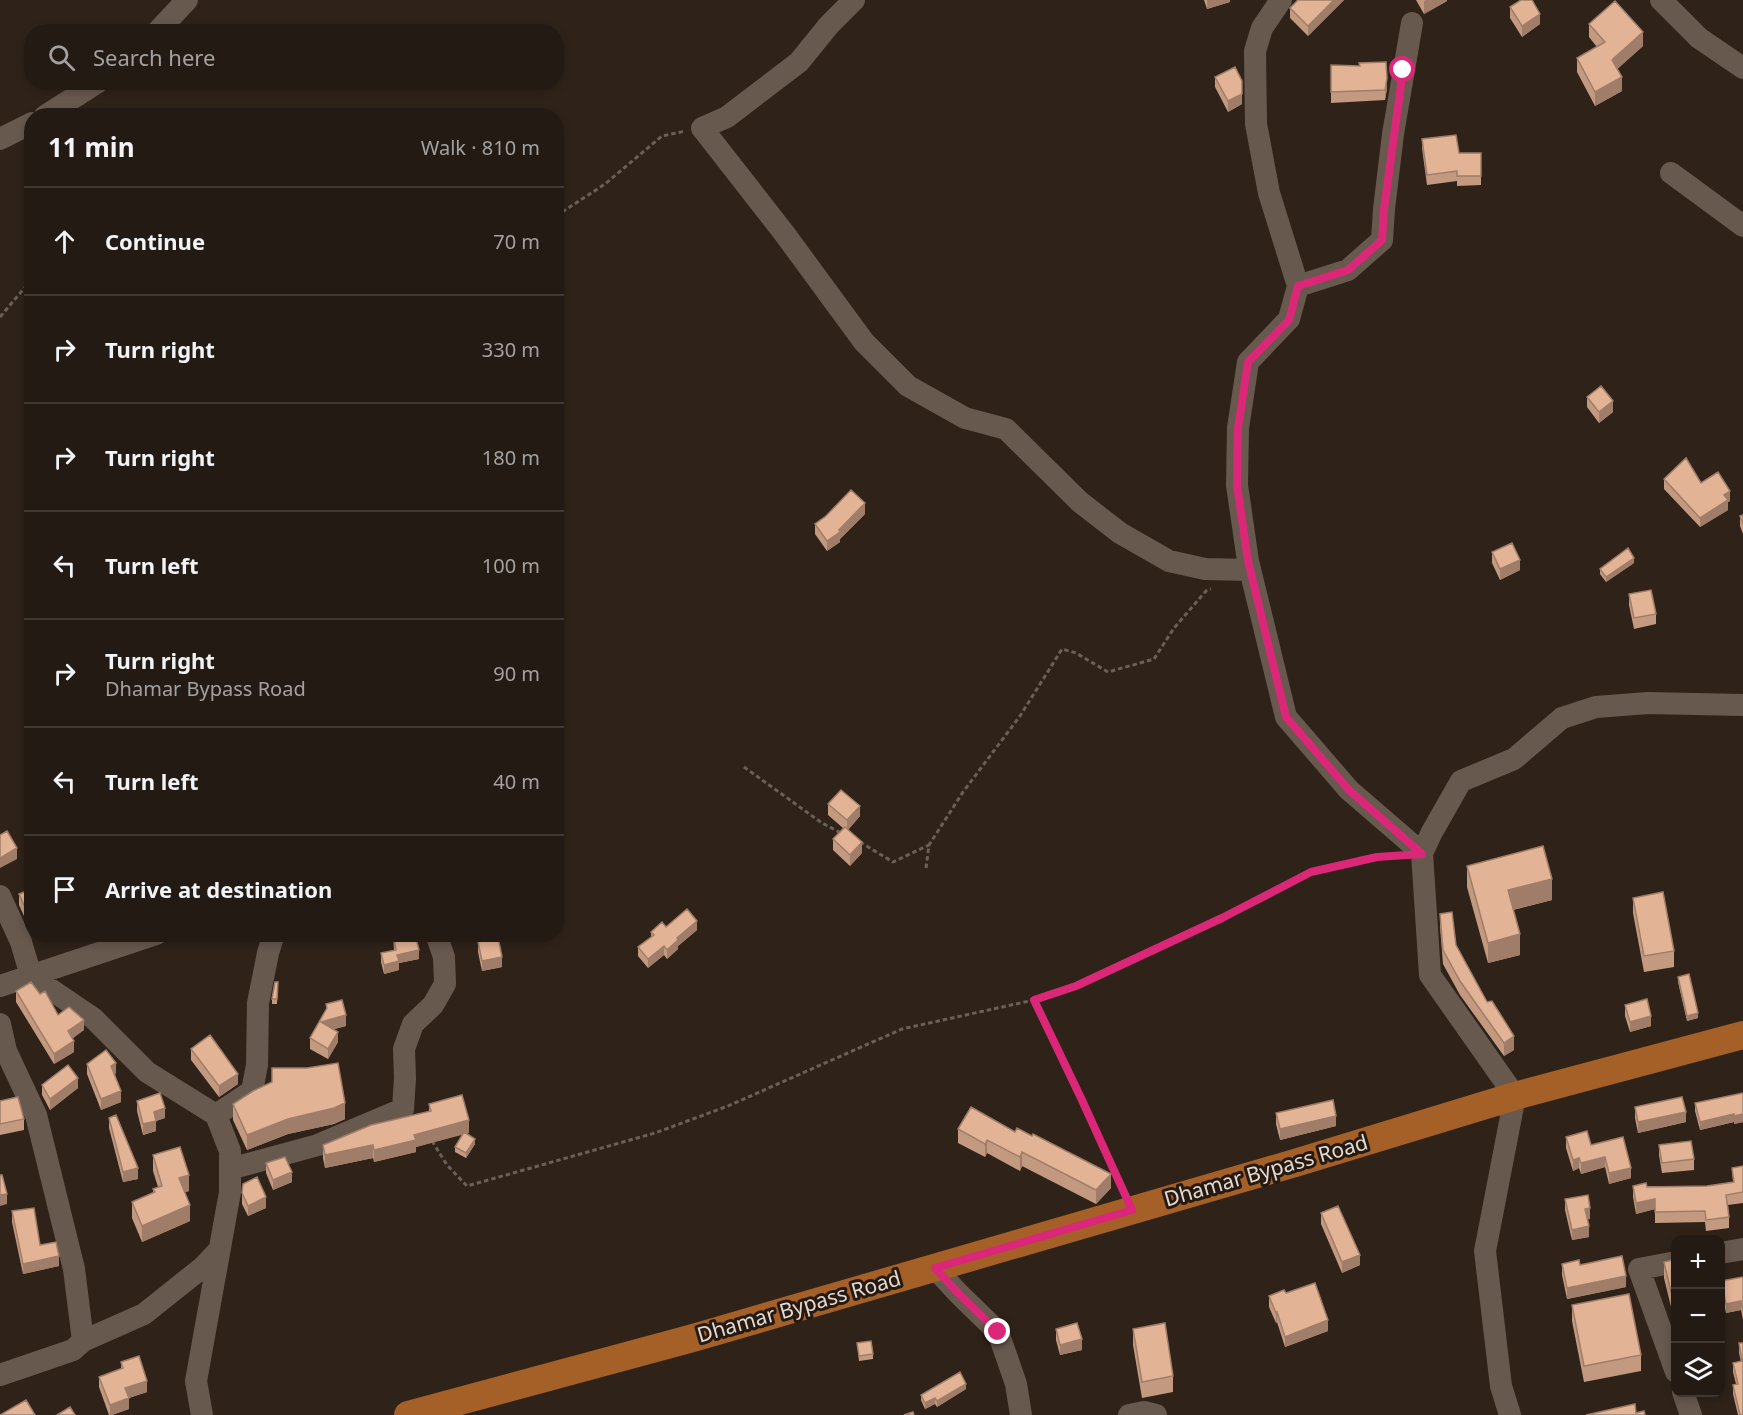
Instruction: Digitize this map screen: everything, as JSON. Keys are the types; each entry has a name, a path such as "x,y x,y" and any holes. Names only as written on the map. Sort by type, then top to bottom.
{"main road":[{"name":"Dhamar Bypass Road","path":"420,1413 693,1338 1295,1164 1515,1096 1743,1035"}],"street":[{"path":"166,24 188,0"},
{"path":"854,0 829,25 799,62 727,117 702,128 784,233 864,342 908,386 965,418 1006,429 1080,502 1120,533 1169,561 1205,570 1251,570"},
{"path":"1281,0 1262,28 1255,51 1256,124 1269,193 1298,286 1289,320 1248,362 1238,428 1237,485 1251,570 1286,717 1349,790 1422,854"},
{"path":"1661,0 1699,38 1743,68"},
{"path":"1298,286 1348,270 1382,240 1393,134 1412,23"},
{"path":"57,108 86,90"},
{"path":"0,139 24,127"},
{"path":"1671,172 1743,226"},
{"path":"1510,1415 1501,1386 1485,1251 1515,1096 1430,975 1422,854 1461,781 1514,759 1562,718 1596,707 1648,703 1743,705"},
{"path":"0,896 21,942 31,976 93,1018 147,1072 216,1115 230,1152 230,1192 196,1381 202,1415"},
{"path":"0,986 132,942"},
{"path":"216,1115 252,1091 257,1065 258,1003 271,942"},
{"path":"230,1169 318,1145 403,1109 404,1049 413,1024 433,1005 445,984 444,957 439,942"},
{"path":"0,1024 6,1051 36,1115 74,1269 83,1341"},
{"path":"0,1375 73,1350 83,1341 144,1314 203,1267 220,1249"},
{"path":"1725,1252 1743,1249"},
{"path":"1671,1263 1639,1269 1671,1358"},
{"path":"935,1268 998,1332 1016,1384 1021,1414"},
{"path":"1685,1397 1691,1415"},
{"path":"1130,1415 1144,1412 1156,1415"}],"path":[{"path":"564,211 605,184 662,136 702,128"},
{"path":"0,317 24,288"},
{"path":"926,868 929,845 963,792 1020,716 1062,649 1076,653 1107,672 1154,659 1174,628 1206,591 1215,587"},
{"path":"744,767 822,823 843,834"},
{"path":"853,839 893,862 929,845"},
{"path":"429,1138 447,1165 467,1186 655,1133 728,1106 902,1029 1034,1000 1076,986 1222,918 1311,872 1377,857 1422,854"},
{"path":"1034,1000 1132,1210"}],"building":[{"path":"1298,0 1334,0 1308,26 1290,8"},
{"path":"1521,0 1532,0 1540,14 1522,26 1510,7"},
{"path":"1615,1 1643,32 1612,60 1622,77 1595,92 1577,58 1605,42 1589,24"},
{"path":"1386,62 1385,90 1331,92 1331,65 1360,66 1359,63"},
{"path":"1235,67 1242,81 1242,94 1228,101 1215,77"},
{"path":"1456,135 1459,153 1481,153 1481,176 1457,176 1457,171 1427,175 1422,139"},
{"path":"1601,386 1613,401 1599,412 1587,397"},
{"path":"1686,458 1701,483 1718,472 1730,491 1724,495 1728,500 1700,518 1664,479"},
{"path":"851,490 865,503 839,530 840,532 827,541 815,524"},
{"path":"1512,543 1520,560 1500,569 1492,552"},
{"path":"1628,548 1634,558 1606,577 1600,569"},
{"path":"1651,590 1656,614 1634,618 1629,594"},
{"path":"841,790 860,806 847,820 828,804"},
{"path":"845,827 862,842 850,855 833,839"},
{"path":"7,831 17,848 0,858 0,835"},
{"path":"1543,846 1552,879 1508,890 1520,934 1488,943 1467,866"},
{"path":"24,892 24,905 19,894"},
{"path":"1663,892 1674,951 1644,956 1633,898"},
{"path":"687,909 697,921 667,950 664,946 648,959 638,947 654,935 651,932 662,922 666,927"},
{"path":"1452,912 1456,945 1487,1002 1492,1001 1514,1036 1504,1043 1460,981 1443,950 1440,914"},
{"path":"394,942 417,942 419,950 397,955 399,961 384,965 381,953 396,950"},
{"path":"478,942 499,942 502,957 482,961"},
{"path":"1689,974 1698,1013 1687,1016 1678,977"},
{"path":"31,982 40,994 45,991 58,1015 69,1007 84,1020 68,1031 74,1041 54,1054 16,991"},
{"path":"275,982 278,982 277,999 272,999"},
{"path":"1647,999 1651,1016 1630,1022 1625,1005"},
{"path":"342,1000 346,1015 321,1022 338,1032 328,1049 310,1038 327,1008 326,1004"},
{"path":"210,1035 238,1074 219,1086 191,1049"},
{"path":"106,1050 116,1063 111,1066 121,1091 101,1099 87,1064"},
{"path":"338,1063 345,1103 334,1108 288,1119 247,1135 233,1104 272,1082 272,1068 307,1068"},
{"path":"68,1065 78,1078 50,1099 42,1085"},
{"path":"160,1093 165,1108 154,1112 156,1121 143,1124 137,1101"},
{"path":"1743,1093 1743,1114 1700,1122 1695,1103"},
{"path":"462,1095 469,1120 414,1135 416,1140 374,1150 373,1145 325,1155 323,1145 371,1125 431,1111 429,1104"},
{"path":"18,1097 24,1119 0,1124 0,1101"},
{"path":"1682,1097 1686,1112 1638,1122 1635,1107"},
{"path":"1333,1100 1336,1116 1280,1129 1276,1113"},
{"path":"971,1107 1015,1132 1017,1128 1032,1136 1033,1134 1111,1174 1096,1190 1022,1152 1020,1157 987,1140 985,1144 958,1129"},
{"path":"116,1115 138,1168 123,1172 109,1118"},
{"path":"1587,1131 1591,1145 1623,1137 1631,1168 1609,1173 1605,1157 1581,1163 1579,1158 1573,1160 1566,1137"},
{"path":"464,1132 475,1139 466,1153 455,1147"},
{"path":"1691,1141 1694,1159 1662,1163 1659,1145"},
{"path":"180,1147 189,1175 179,1178 190,1205 142,1226 132,1202 155,1192 153,1189 162,1186 153,1155"},
{"path":"285,1157 292,1172 273,1180 266,1163"},
{"path":"1743,1166 1743,1192 1726,1195 1729,1217 1706,1220 1705,1211 1655,1212 1655,1199 1636,1203 1633,1186 1646,1183 1647,1187 1707,1186 1734,1182 1732,1168"},
{"path":"0,1175 2,1175 7,1194 0,1195"},
{"path":"257,1177 266,1197 248,1206 242,1193 243,1184"},
{"path":"1588,1195 1590,1208 1585,1209 1589,1226 1572,1230 1565,1199"},
{"path":"1338,1206 1360,1255 1342,1262 1321,1213"},
{"path":"34,1208 40,1245 56,1242 59,1256 23,1264 12,1211"},
{"path":"1622,1256 1626,1276 1567,1288 1562,1264 1579,1260 1580,1265"},
{"path":"1671,1260 1671,1292 1664,1262"},
{"path":"1743,1277 1743,1311 1741,1301 1726,1304 1725,1280"},
{"path":"1315,1283 1328,1320 1285,1337 1269,1296"},
{"path":"1629,1294 1641,1355 1584,1366 1572,1305"},
{"path":"1077,1323 1082,1339 1060,1345 1056,1329"},
{"path":"1165,1323 1173,1376 1142,1382 1133,1329"},
{"path":"871,1341 873,1354 859,1356 857,1343"},
{"path":"1739,1343 1743,1343 1743,1415 1740,1415 1733,1385 1738,1384 1733,1363 1742,1361"},
{"path":"139,1356 147,1381 125,1388 129,1398 110,1405 99,1377 123,1368 121,1362"},
{"path":"960,1372 966,1384 937,1401 935,1398 925,1403 921,1395"},
{"path":"26,1400 35,1415 0,1415"},
{"path":"1635,1404 1636,1413 1644,1411 1645,1415 1586,1415"},
{"path":"70,1407 75,1415 57,1415"}],"route":[{"path":"998,1332 935,1268 1132,1210 1034,1000 1076,986 1222,918 1311,872 1377,857 1422,854 1349,790 1286,717 1248,561 1237,485 1238,428 1248,362 1289,320 1298,286 1348,270 1382,240 1393,134 1403,70"}]}
